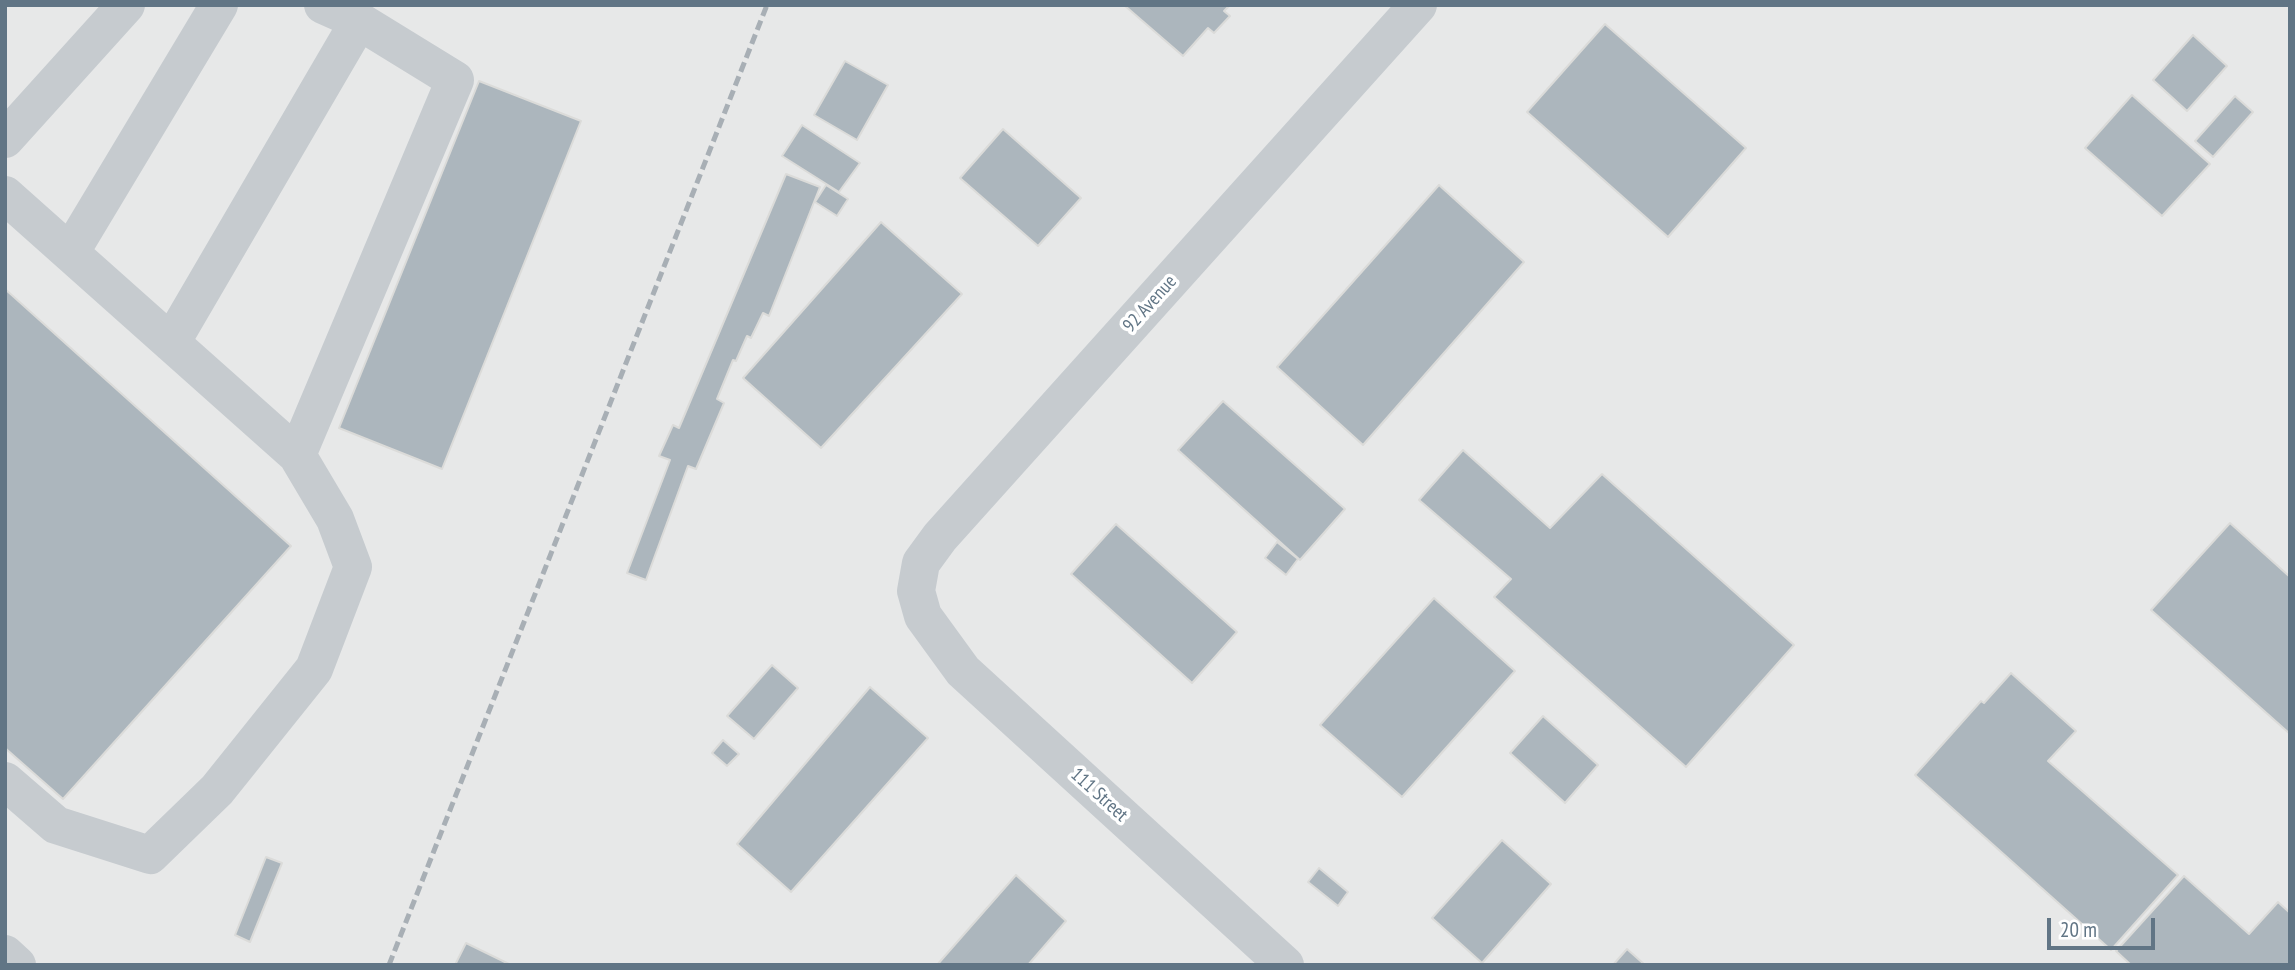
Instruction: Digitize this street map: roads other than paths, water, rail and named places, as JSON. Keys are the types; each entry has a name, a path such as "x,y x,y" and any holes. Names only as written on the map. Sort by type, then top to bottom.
{"street":[{"path":"5,139 126,5"},
{"path":"70,253 219,5"},
{"path":"297,455 455,80 359,21 323,5"},
{"name":"92 Avenue","path":"923,616 916,591 921,563 940,537 1418,5"},
{"path":"171,343 359,21"},
{"path":"5,195 297,455 335,519 353,566 314,669 217,790 150,855 56,825 5,781"},
{"name":"111 Street","path":"923,616 962,671 1285,965"},
{"path":"5,954 17,965"}],"railway":[{"path":"389,965 767,5"}]}
